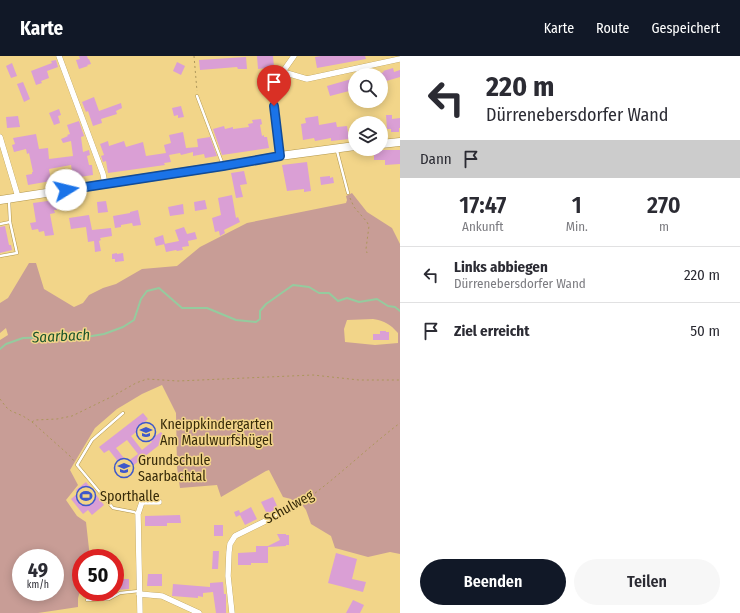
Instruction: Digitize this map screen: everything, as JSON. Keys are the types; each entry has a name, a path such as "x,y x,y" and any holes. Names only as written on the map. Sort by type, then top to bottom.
{"main road":[{"path":"388,143 400,142"},
{"path":"0,200 348,147"}],"street":[{"path":"59,56 98,160 105,184"},
{"path":"280,156 272,92 277,80 294,56"},
{"path":"283,72 307,79 400,59"},
{"path":"0,137 18,197"},
{"path":"140,613 138,514 142,502 159,502"},
{"name":"Schulweg","path":"232,613 228,576 228,552 230,544 235,536 298,505"},
{"path":"139,593 162,596 199,613"}],"lane":[{"path":"197,96 223,166"},
{"path":"336,148 348,193"},
{"path":"0,256 17,253 10,222 9,199"},
{"path":"0,224 10,222"},
{"path":"123,413 92,440 77,465 113,508 138,514"},
{"path":"124,593 139,593"}],"path":[{"path":"194,56 197,96"},
{"path":"348,193 354,207 369,226 366,249 367,253"},
{"path":"32,422 35,420 57,419 72,416 114,396 136,383 147,380 178,381 313,375 359,380 400,380"},
{"path":"0,399 6,407 32,422 70,456 77,465"},
{"name":"Schulweg","path":"298,505 322,489 352,462 400,423"}],"shaded area":[{"path":"352,193 367,212 392,228 400,244 400,554 390,552 368,557 335,548 331,536 311,524 303,506 296,504 291,499 283,497 269,470 221,497 217,485 180,488 177,467 176,413 162,385 142,394 117,409 95,428 70,470 78,485 66,500 77,516 86,522 89,549 72,549 72,601 78,601 78,607 38,613 0,613 0,340 8,335 6,328 0,333 0,303 8,298 29,263 36,263 44,289 74,307 83,303 89,295 103,288 116,284 142,269 177,266 200,247 247,223 346,203 346,196","holes":["373,319 390,325 398,333 398,343 375,345 345,342 344,329 347,320"]}],"building":[{"path":"79,56 87,56 91,64 79,69 76,60 80,59"},
{"path":"257,56 273,56 274,67 258,69"},
{"path":"365,56 366,59 317,68 315,57"},
{"path":"246,57 247,69 238,69 237,67 200,70 199,60"},
{"path":"56,60 58,67 47,71 49,78 36,85 31,71"},
{"path":"177,62 185,66 181,75 173,71"},
{"path":"12,63 17,76 11,78 6,66"},
{"path":"393,68 394,72 400,70 400,77 388,81 388,70"},
{"path":"348,80 348,91 330,96 327,86"},
{"path":"23,82 30,99 24,102 17,84"},
{"path":"94,97 99,111 121,103 122,108 116,111 117,114 101,119 102,123 93,126 88,111 86,112 82,102"},
{"path":"181,106 184,117 178,118 178,115 174,116 172,108"},
{"path":"59,109 61,115 58,116 60,123 54,125 49,113"},
{"path":"392,115 392,119 400,118 399,132 391,132 391,129 388,129 388,116 386,116"},
{"path":"18,116 20,127 7,128 6,117"},
{"path":"318,116 319,125 336,122 337,127 347,126 348,139 331,141 331,138 315,141 314,138 303,140 301,124 306,123 305,118"},
{"path":"261,119 262,124 260,125 262,136 264,135 264,137 267,137 269,148 222,155 213,129 224,126 225,129 233,127 233,129 249,127 248,124 253,123 252,120"},
{"path":"79,121 84,136 81,137 83,152 89,150 90,155 87,156 89,165 92,165 93,175 73,178 71,165 49,169 51,181 28,185 26,175 32,174 33,172 29,153 27,154 26,149 14,152 12,145 15,144 13,138 36,134 39,149 48,148 49,159 73,156 71,141 63,143 61,139 70,134 67,125"},
{"path":"183,132 186,148 198,147 197,139 210,137 217,156 205,158 204,154 193,156 193,152 181,155 180,153 169,155 171,162 164,163 165,165 108,173 106,161 103,162 101,156 104,155 100,144 108,141 109,146 124,141 126,147 143,142 146,156 166,153 164,145 171,143 169,135"},
{"path":"388,150 400,150 400,164 385,165 385,160 374,160 374,156 388,156"},
{"path":"307,162 311,191 304,192 304,189 287,191 282,165"},
{"path":"244,171 247,184 240,185 243,197 236,198 231,173"},
{"path":"330,176 330,178 333,177 334,183 321,185 320,177"},
{"path":"232,195 236,218 238,217 240,222 224,230 225,233 220,236 219,231 215,232 212,218 221,215 218,198"},
{"path":"55,200 57,210 54,210 55,213 50,214 54,235 45,236 44,231 39,232 38,229 32,230 30,223 36,222 33,203"},
{"path":"205,200 207,209 195,211 194,202"},
{"path":"106,201 108,212 98,213 97,202"},
{"path":"183,204 184,214 170,216 168,207"},
{"path":"138,210 141,225 133,226 132,223 115,228 113,216"},
{"path":"89,215 92,230 111,228 112,236 100,238 101,240 99,241 101,251 95,252 94,241 88,242 86,227 71,229 69,218"},
{"path":"5,226 9,245 11,245 12,250 0,253 0,227"},
{"path":"184,227 187,234 195,232 197,239 188,241 189,246 182,247 183,250 166,252 164,244 179,241 175,230"},
{"path":"163,235 165,244 156,246 154,238"},
{"path":"123,253 124,261 115,262 115,259 112,259 112,254"},
{"path":"380,331 389,332 389,340 373,340 373,334 380,334"},
{"path":"143,413 148,419 143,423 145,425 131,436 142,450 152,442 150,440 161,432 167,439 121,475 115,467 120,464 109,450 104,453 99,447","holes":["127,440 138,454 127,462 116,448"]},
{"name":"Sporthalle","path":"86,482 104,505 92,515 88,510 83,514 71,499 78,493 76,490"},
{"path":"273,497 278,508 267,514 261,502"},
{"path":"251,507 257,519 245,525 240,515 236,517 234,512 239,510 240,513"},
{"path":"180,515 181,523 167,523 167,526 145,526 145,516"},
{"path":"214,525 223,525 223,536 214,536"},
{"path":"277,534 289,535 289,545 268,547 268,563 238,565 238,553 256,552 256,546 268,546 280,540"},
{"path":"213,551 219,551 218,569 212,569"},
{"path":"336,553 357,559 352,579 366,582 363,592 328,583"},
{"path":"148,574 162,574 162,586 147,586"},
{"path":"124,579 129,579 129,589 124,589"},
{"path":"223,582 224,594 226,594 226,613 216,613 213,592 203,593 203,597 198,596 198,598 172,596 173,584 210,587 210,583"},
{"path":"353,600 364,605 360,613 346,613"}],"waterway":[{"name":"Saarbach","path":"0,349 6,344 23,338 92,336 104,334 123,327 134,320 141,299 147,291 159,288 182,308 207,308 236,320 256,322 260,319 260,311 266,304 293,285 309,287 319,293 329,293 338,301 347,298 359,302 377,299 388,306 395,307 400,311"}],"place":[{"name":"Kneippkindergarten Am Maulwurfshügel","path":"146,432"},
{"name":"Grundschule Saarbachtal","path":"124,468"},
{"name":"Sporthalle","path":"86,496"}],"route":[{"path":"66,190 280,156 274,106"}]}
